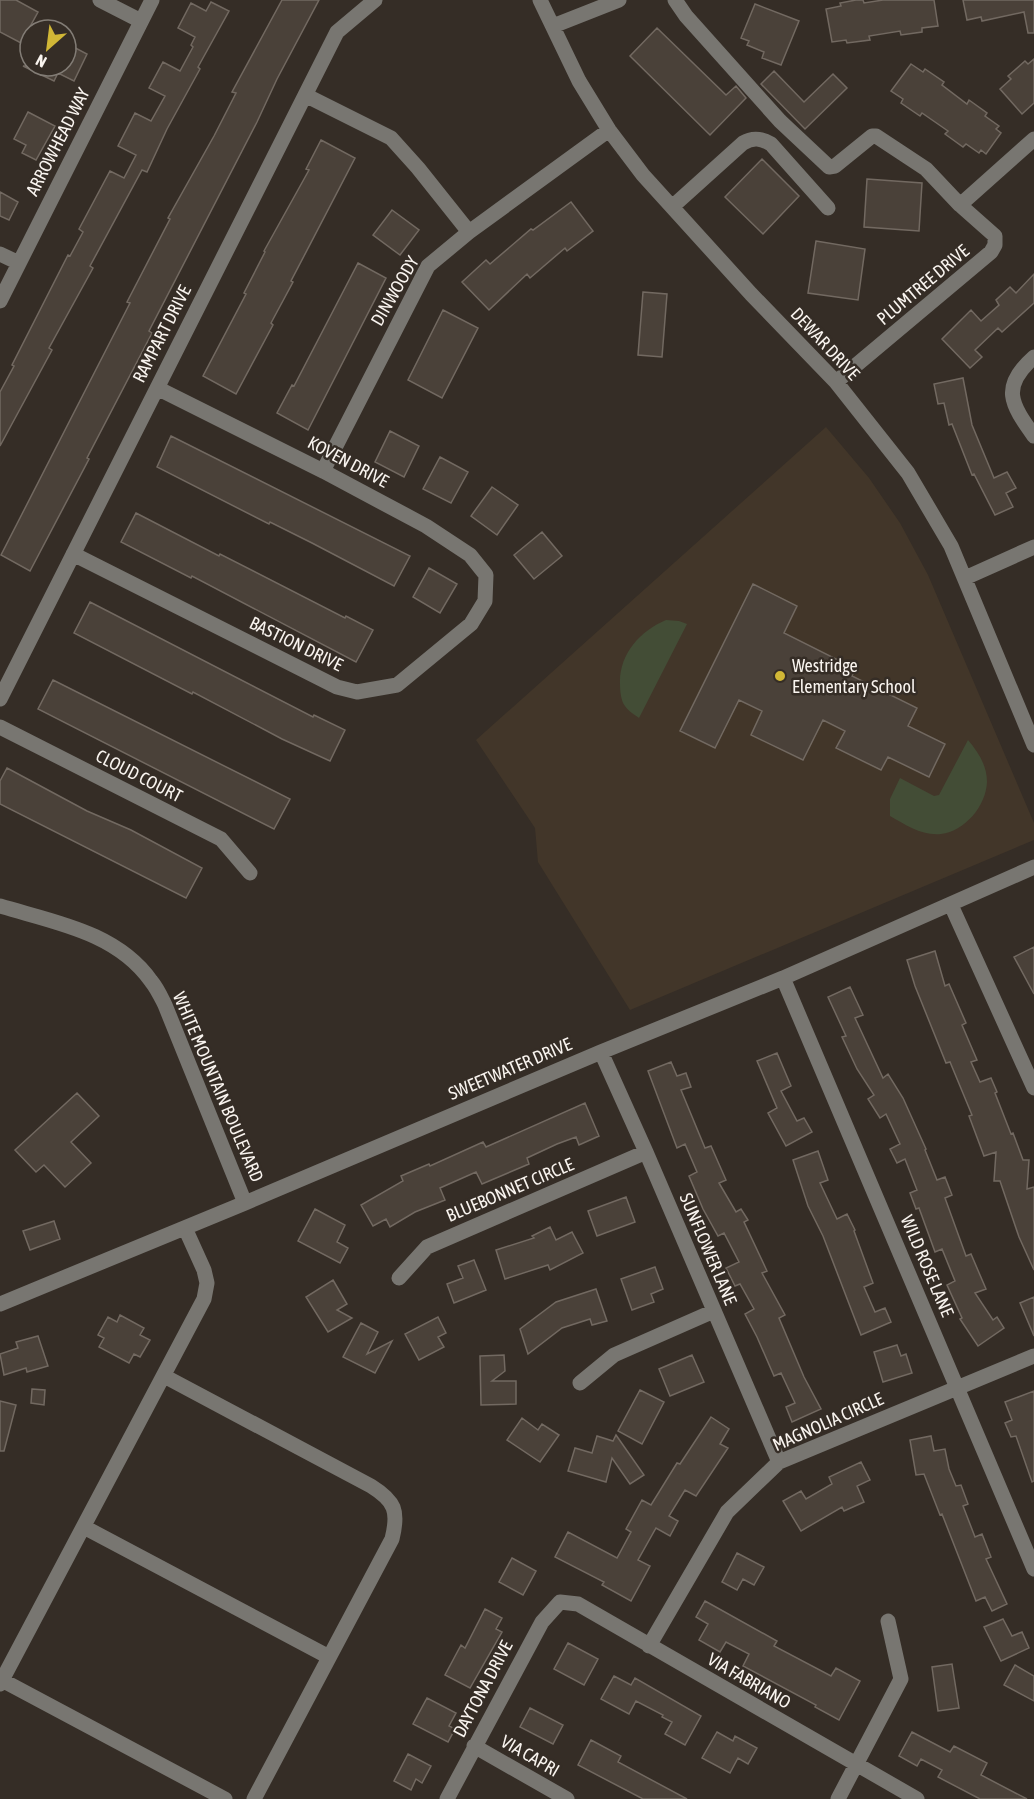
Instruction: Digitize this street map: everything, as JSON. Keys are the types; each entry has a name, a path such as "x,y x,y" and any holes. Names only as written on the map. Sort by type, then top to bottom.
{"street":[{"path":"100,0 141,21"},
{"name":"ARROWHEAD WAY","path":"0,301 152,0"},
{"name":"RAMPART DRIVE","path":"0,699 337,32 375,0"},
{"name":"DEWAR DRIVE","path":"540,0 579,81 609,130 643,175 751,294 836,382 908,473 940,526 966,578 1034,745"},
{"path":"553,26 619,0"},
{"path":"675,0 686,16 780,121 829,167 836,166 872,136 886,141 926,169 960,205 1034,139"},
{"path":"305,95 391,138 469,232"},
{"name":"DINWOODY","path":"323,471 428,266 469,232 609,130"},
{"path":"672,207 743,143 757,138 771,144 828,208"},
{"name":"PLUMTREE DRIVE","path":"836,382 991,252 995,245 995,236 960,205"},
{"path":"0,254 19,263"},
{"path":"1034,357 1025,365 1012,384 1013,402 1034,436"},
{"name":"KOVEN DRIVE","path":"157,388 323,471 426,526 470,555 486,575 485,601"},
{"path":"966,578 1034,547"},
{"name":"BASTION DRIVE","path":"73,554 337,687 357,692 397,685 471,624 485,601"},
{"name":"CLOUD COURT","path":"0,727 221,839 250,873"},
{"name":"SWEETWATER DRIVE","path":"0,1304 783,978 1034,867"},
{"path":"951,905 1034,1088"},
{"name":"WHITE MOUNTAIN BOULEVARD","path":"0,906 94,934 135,962 151,980 165,1005 245,1203"},
{"name":"WILD ROSE LANE","path":"783,978 1034,1569"},
{"name":"SUNFLOWER LANE","path":"601,1052 779,1461"},
{"name":"BLUEBONNET CIRCLE","path":"399,1278 427,1247 646,1152"},
{"path":"185,1228 204,1270 207,1283 201,1306 1,1682 225,1799"},
{"path":"580,1383 614,1355 714,1311"},
{"name":"MAGNOLIA CIRCLE","path":"650,1646 728,1512 779,1461 1034,1356"},
{"path":"164,1376 371,1486 384,1494 391,1502 395,1513 392,1539 254,1799"},
{"path":"84,1527 329,1657"},
{"name":"VIA FABRIANO","path":"560,1602 578,1604 917,1799"},
{"name":"DAYTONA DRIVE","path":"447,1799 542,1622 560,1602"},
{"path":"838,1799 901,1679 888,1621"},
{"name":"VIA CAPRI","path":"474,1746 567,1799"}],"shaded area":[{"path":"826,427 869,478 900,523 928,575 1034,823 1034,840 630,1010 538,862 535,828 476,740"}],"green space":[{"path":"666,620 687,624 639,718 626,708 622,699 620,684 623,663 627,653 640,637"},
{"path":"968,740 981,759 987,782 983,800 966,823 950,832 934,834 914,829 890,816 890,799 900,778 934,796 939,795"}],"building":[{"path":"0,0 16,0 38,12 35,18 18,18 18,41 0,32"},
{"path":"282,0 319,0 149,331 152,333 30,571 1,555 130,303 127,302 170,219 168,218 214,136 236,93 232,92"},
{"path":"863,0 864,3 883,0 934,0 938,26 922,28 922,32 901,35 900,31 869,36 870,40 832,42 826,9"},
{"path":"963,0 1034,0 1034,33 1028,33 1024,12 982,21 981,17 967,20"},
{"path":"211,2 229,11 198,67 200,69 167,129 147,172 142,170 90,266 93,268 49,348 52,350 0,446 0,392 14,366 12,365 68,255 70,256 83,232 79,229 110,171 124,178 136,155 118,146 135,113 151,121 165,96 149,88 163,62 180,71 193,47 191,45 195,37 178,28 191,3 206,11"},
{"path":"755,4 799,21 781,65 762,58 764,52 747,45 749,41 741,38"},
{"path":"657,28 726,95 736,86 746,98 710,135 630,56"},
{"path":"78,49 87,54 78,73"},
{"path":"1034,59 1034,103 1022,114 1000,89 1011,79 1008,76 1025,61 1028,64"},
{"path":"911,64 923,72 925,69 944,82 942,85 967,104 969,100 987,113 985,116 999,126 996,129 1001,133 986,154 981,150 979,153 966,144 963,147 945,134 948,131 922,113 920,116 901,103 903,99 891,91"},
{"path":"774,71 804,102 833,74 847,88 805,129 761,84"},
{"path":"28,112 55,126 36,160 22,153 26,145 14,139"},
{"path":"321,140 355,158 291,281 293,282 271,323 273,325 236,394 203,376 246,294 244,293 264,251 309,170 306,169"},
{"path":"762,159 799,196 763,234 725,197"},
{"path":"867,179 922,183 919,231 864,227"},
{"path":"0,192 18,202 9,220 0,216"},
{"path":"571,202 593,231 567,251 565,248 530,278 527,274 489,310 462,282 486,260 490,264 531,229 533,230"},
{"path":"392,210 419,230 400,255 373,235"},
{"path":"816,241 865,249 858,300 808,293"},
{"path":"358,263 386,278 308,430 277,413 292,385 294,386"},
{"path":"1034,274 1034,303 1002,332 998,328 975,350 982,357 970,368 942,339 971,310 981,321 999,305 996,300 1010,287 1016,293"},
{"path":"643,292 667,294 662,357 638,355"},
{"path":"443,310 478,328 442,398 408,380"},
{"path":"963,378 972,425 994,478 1007,472 1016,488 1006,493 1013,507 995,515 974,474 972,475 952,424 949,425 944,403 938,404 934,384"},
{"path":"390,431 419,446 404,477 375,462"},
{"path":"171,436 410,556 394,586 157,467"},
{"path":"440,457 468,472 451,503 423,489"},
{"path":"492,487 518,505 497,535 471,516"},
{"path":"136,513 219,556 220,554 373,630 356,662 192,576 191,578 121,542"},
{"path":"542,532 562,556 534,579 514,555"},
{"path":"429,568 457,584 440,613 413,597"},
{"name":"Westridge Elementary School","path":"753,584 797,606 784,633 856,669 852,676 917,708 908,726 945,744 929,777 888,757 881,770 836,748 845,731 823,720 803,760 751,735 762,711 739,700 715,748 680,731"},
{"path":"90,602 313,717 314,715 345,730 330,761 74,633"},
{"path":"53,680 290,799 274,829 38,709"},
{"path":"7,768 202,868 186,898 0,804 0,781"},
{"path":"1034,947 1034,994 1014,957"},
{"path":"935,951 945,986 949,984 966,1023 962,1025 977,1060 971,1062 980,1082 991,1078 1023,1160 1029,1160 1027,1189 1034,1187 1034,1270 1019,1237 1000,1181 994,1181 996,1152 984,1156 969,1116 972,1115 950,1062 946,1063 915,986 907,960"},
{"path":"850,987 863,1015 855,1018 883,1078 888,1074 903,1098 937,1180 945,1177 952,1195 945,1198 966,1256 971,1254 986,1289 975,1293 993,1320 997,1317 1004,1328 978,1346 960,1319 962,1318 947,1285 955,1281 942,1249 935,1252 919,1208 916,1209 910,1193 917,1190 905,1159 897,1163 890,1149 900,1144 886,1114 880,1118 868,1099 874,1095 857,1069 842,1037 846,1036 828,997"},
{"path":"777,1053 791,1086 781,1091 797,1121 804,1118 812,1132 786,1146 768,1113 777,1108 757,1061"},
{"path":"671,1062 677,1076 686,1073 691,1087 681,1090 705,1148 711,1146 726,1180 719,1183 736,1212 741,1209 748,1220 744,1222 767,1271 762,1273 785,1315 779,1318 804,1377 821,1409 792,1422 786,1407 795,1403 781,1373 774,1376 745,1314 754,1309 740,1284 735,1286 726,1268 739,1262 724,1233 718,1236 703,1209 689,1176 697,1172 685,1144 677,1148 648,1071"},
{"path":"77,1093 99,1116 71,1142 91,1163 65,1187 44,1165 36,1172 15,1150"},
{"path":"585,1103 599,1136 579,1145 576,1137 557,1144 527,1158 529,1164 482,1184 476,1172 440,1188 445,1200 415,1212 390,1227 386,1219 373,1226 361,1205 403,1181 401,1176 429,1164 430,1166 483,1142 486,1147"},
{"path":"818,1151 828,1180 820,1183 837,1219 847,1214 855,1230 873,1283 864,1287 875,1312 885,1308 891,1322 861,1335 823,1236 808,1206 793,1160"},
{"path":"626,1197 635,1222 597,1236 588,1211"},
{"path":"315,1209 345,1225 337,1242 348,1248 340,1263 298,1241"},
{"path":"54,1221 60,1239 30,1250 23,1231"},
{"path":"550,1227 556,1240 572,1232 583,1253 550,1270 548,1265 505,1279 496,1250 534,1238 532,1236"},
{"path":"474,1260 486,1290 454,1303 447,1284 463,1278 458,1266"},
{"path":"655,1267 663,1289 651,1294 654,1302 632,1310 621,1279"},
{"path":"333,1280 347,1304 337,1310 352,1318 328,1332 306,1297"},
{"path":"596,1289 607,1321 592,1325 590,1319 562,1328 528,1354 520,1329 556,1302"},
{"path":"1034,1297 1034,1336 1020,1303"},
{"path":"120,1315 144,1328 140,1335 150,1340 140,1357 134,1354 129,1363 99,1347 104,1338 98,1335 108,1317 117,1322"},
{"path":"438,1317 446,1333 438,1337 444,1347 419,1360 405,1334"},
{"path":"361,1323 378,1332 367,1354 392,1341 375,1373 343,1357"},
{"path":"38,1336 48,1366 27,1372 26,1368 4,1375 0,1354 18,1348 16,1342"},
{"path":"897,1345 901,1356 906,1354 912,1373 883,1382 874,1352"},
{"path":"504,1355 505,1371 492,1381 516,1381 516,1404 481,1405 480,1356"},
{"path":"692,1355 704,1382 670,1396 659,1369"},
{"path":"32,1389 45,1390 44,1405 31,1403"},
{"path":"640,1390 664,1402 642,1444 618,1431"},
{"path":"1034,1391 1034,1481 1032,1482 1016,1436 1011,1437 1005,1423 1012,1420 1005,1402"},
{"path":"0,1401 16,1405 4,1451 0,1451"},
{"path":"711,1417 729,1429 720,1444 728,1448 696,1496 685,1490 669,1516 678,1521 670,1536 656,1528 638,1560 650,1566 631,1601 602,1585 604,1582 555,1557 568,1532 617,1558 631,1532 626,1529 642,1500 651,1505 677,1463 680,1464"},
{"path":"522,1418 538,1430 542,1424 559,1435 540,1462 507,1440"},
{"path":"616,1435 644,1475 630,1484 612,1458 606,1482 568,1471 575,1448 592,1453 597,1436 613,1441"},
{"path":"931,1436 934,1451 945,1449 949,1469 956,1486 961,1485 968,1504 963,1506 975,1537 982,1534 991,1557 986,1559 1007,1604 992,1611 985,1597 976,1601 924,1474 916,1475 910,1440"},
{"path":"861,1462 870,1480 857,1486 864,1502 844,1511 842,1507 801,1531 783,1501 801,1491 806,1499 832,1484 829,1477"},
{"path":"737,1553 764,1567 754,1585 743,1579 737,1590 722,1582"},
{"path":"512,1558 536,1571 523,1595 499,1582"},
{"path":"705,1601 777,1641 774,1646 831,1676 836,1668 860,1681 839,1720 743,1666 749,1654 726,1642 720,1652 699,1640 708,1624 696,1617"},
{"path":"485,1609 502,1618 496,1629 502,1632 470,1688 445,1675 461,1645 465,1648"},
{"path":"1003,1619 1012,1636 1022,1632 1029,1648 1001,1661 984,1627"},
{"path":"568,1643 598,1659 584,1685 554,1669"},
{"path":"952,1664 959,1708 938,1711 932,1667"},
{"path":"1015,1665 1034,1676 1034,1701 1004,1685"},
{"path":"614,1676 631,1685 635,1678 701,1716 685,1745 665,1734 672,1722 662,1717 663,1715 636,1701 629,1714 601,1699"},
{"path":"427,1698 456,1713 449,1726 455,1729 448,1742 413,1724"},
{"path":"530,1708 563,1725 553,1744 520,1727"},
{"path":"717,1732 733,1741 735,1736 757,1748 748,1764 738,1758 730,1773 702,1758"},
{"path":"912,1732 950,1752 954,1746 987,1763 981,1775 1027,1799 980,1799 938,1777 942,1770 921,1759 917,1766 899,1756"},
{"path":"591,1740 621,1756 618,1762 687,1799 643,1799 578,1765"},
{"path":"408,1754 431,1766 422,1783 416,1779 411,1790 394,1781"}],"place":[{"name":"Westridge Elementary School","path":"780,676"}]}
